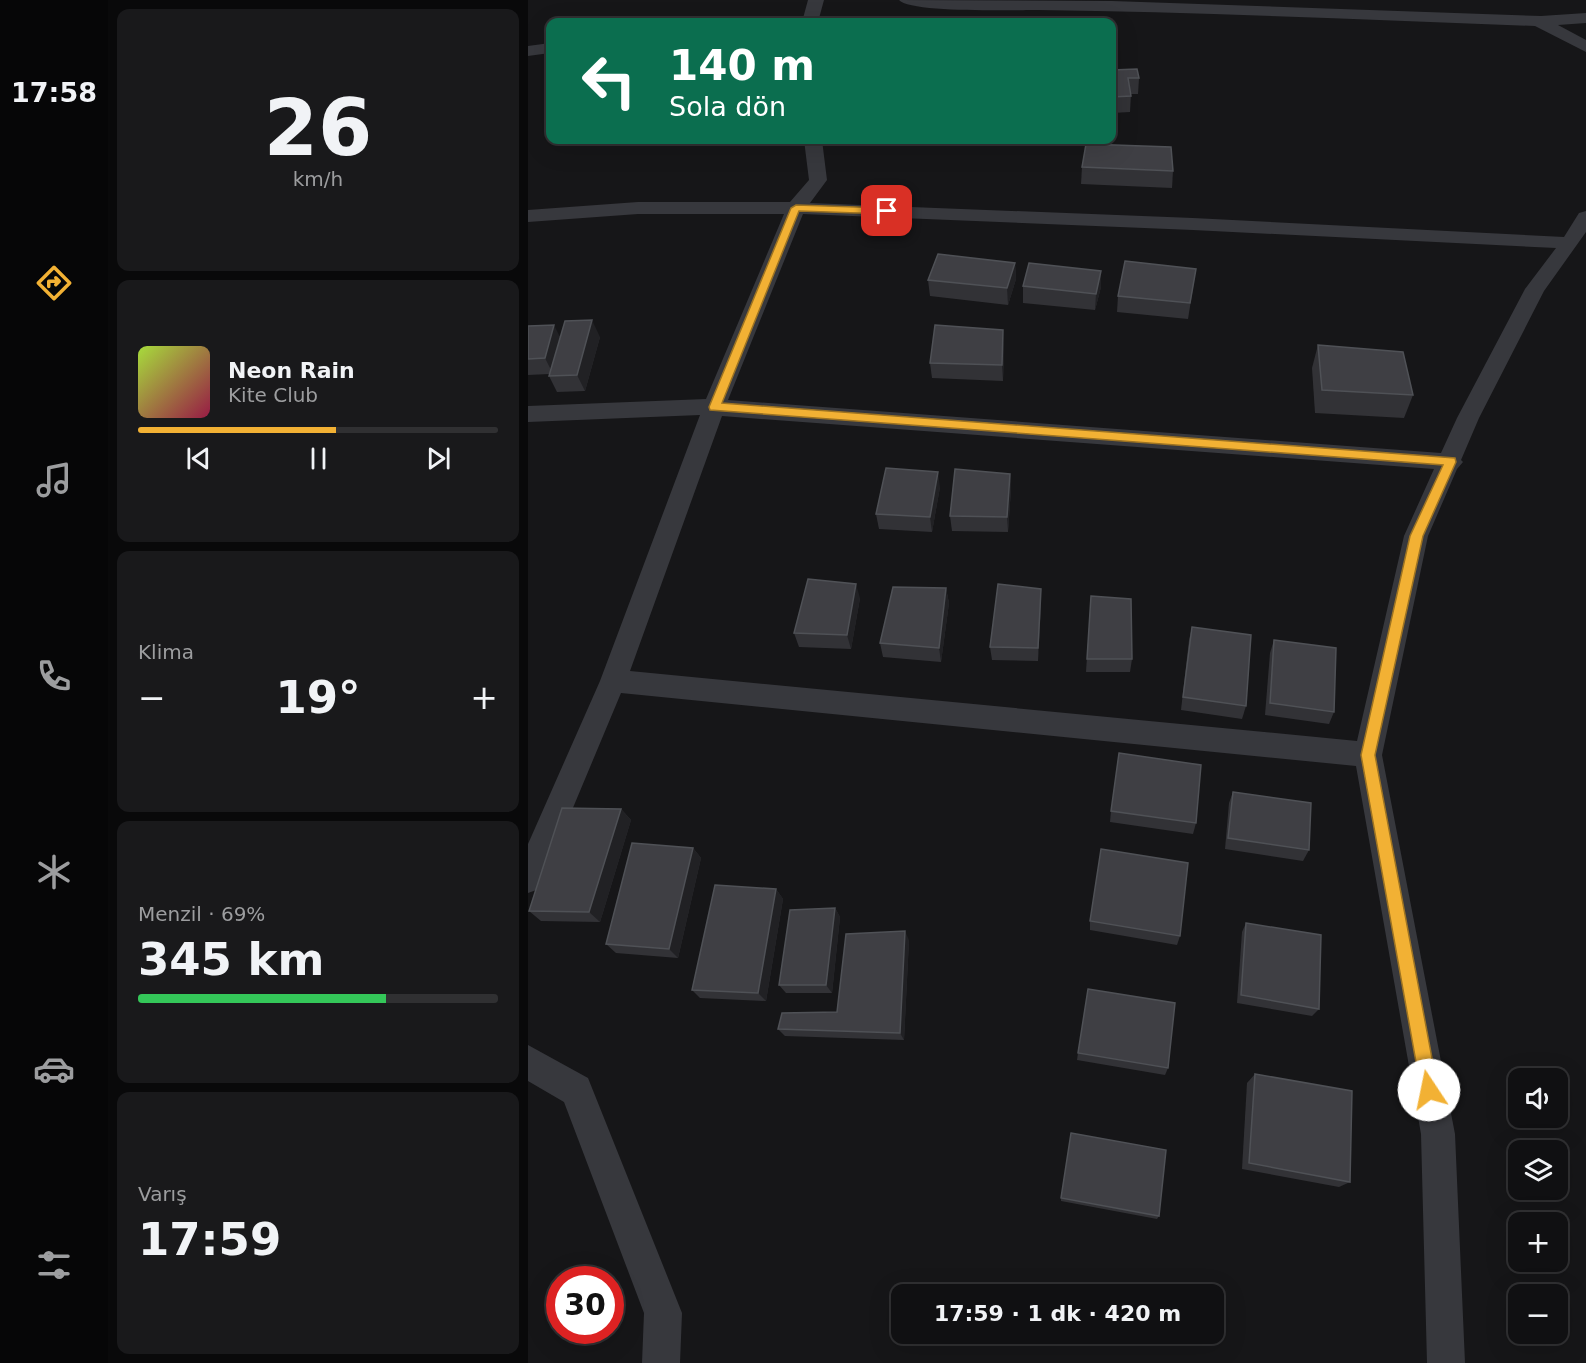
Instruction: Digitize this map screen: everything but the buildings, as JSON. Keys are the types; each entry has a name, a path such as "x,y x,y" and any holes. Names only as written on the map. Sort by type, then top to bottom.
{"street":[{"path":"811,18 816,0"},
{"path":"907,0 938,4 1112,6 1541,21 1586,18"},
{"path":"1430,0 1441,4 1541,21 1586,47"},
{"path":"528,51 546,49"},
{"path":"528,879 613,681 714,407 796,208 818,180 814,144"},
{"path":"528,216 600,208 796,208 1206,224 1570,243"},
{"path":"1446,1363 1437,1134 1368,755 1416,536 1468,418 1535,289 1570,243 1586,217"},
{"path":"528,414 714,407 1450,462"},
{"path":"613,681 1368,755"},
{"path":"528,1062 576,1090 663,1312 661,1363"}],"route":[{"path":"887,211 796,208 714,407 1450,462 1416,536 1368,755 1429,1090"}]}
